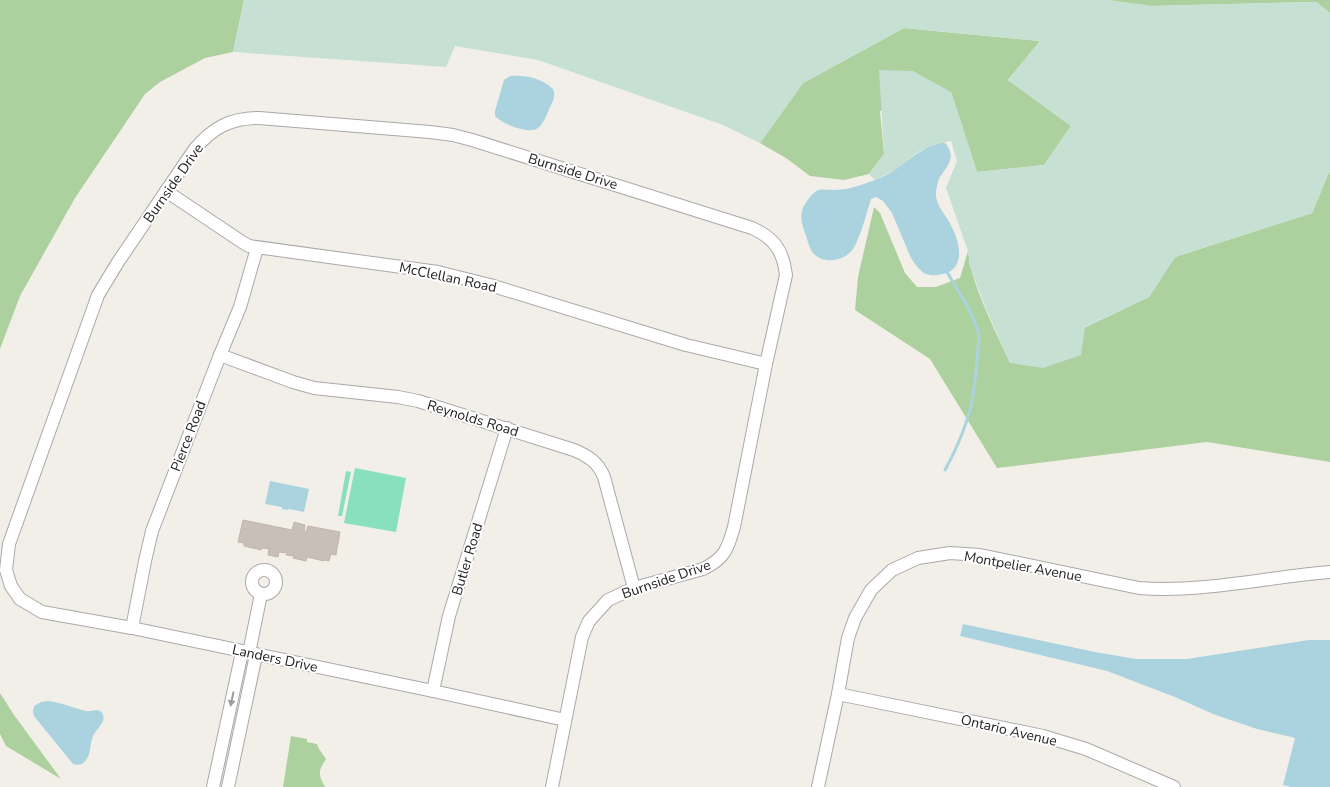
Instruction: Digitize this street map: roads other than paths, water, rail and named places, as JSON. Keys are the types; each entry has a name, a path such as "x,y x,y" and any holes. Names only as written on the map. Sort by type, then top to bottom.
{"street":[{"name":"Burnside Drive","path":"6,570 9,544 98,295 118,262 194,150 206,137 224,124 243,118 271,118 453,135 752,228 766,235 777,246 784,261 786,275 730,544 720,557 703,569 634,588 608,600 598,610 582,638 552,787"},
{"name":"McClellan Road","path":"166,191 242,242 257,248 438,272 490,285 686,345 766,364"},
{"name":"Pierce Road","path":"132,628 152,531 240,307 257,248"},
{"name":"Reynolds Road","path":"220,355 314,388 418,401 507,428 590,457 601,468 634,588"},
{"name":"Butler Road","path":"433,691 449,616 507,428"},
{"name":"Montpelier Avenue","path":"818,787 848,638 856,618 871,590 892,570 918,558 950,553 980,556 1139,588 1160,590 1330,572"},
{"name":"Landers Drive","path":"6,570 11,586 20,599 42,612 132,628 565,720"},
{"path":"228,787 249,653 261,594"},
{"path":"213,787 249,653"},
{"name":"Ontario Avenue","path":"838,694 1043,736 1086,749 1174,787"}],"water":[{"path":"510,76 533,78 553,89 553,101 544,121 534,130 516,128 495,116 504,80"},
{"path":"940,143 945,143 949,148 951,157 938,181 936,196 958,242 959,256 953,269 940,275 927,274 921,271 911,258 892,213 883,201 876,197 871,199 858,239 849,253 839,259 828,260 817,257 813,253 801,216 803,207 813,194 819,190 846,189 873,181 894,171 923,150"},
{"path":"270,481 309,489 304,512 265,504"},
{"path":"963,624 1136,659 1187,659 1309,640 1330,640 1330,787 1291,787 1283,785 1295,738 1257,729 1213,714 1107,671 960,636"},
{"path":"47,701 86,711 98,710 102,713 104,718 93,736 90,751 82,764 73,764 34,716 34,706"}],"waterway":[{"path":"945,470 954,453 970,410 979,338 971,313 947,272"}]}
